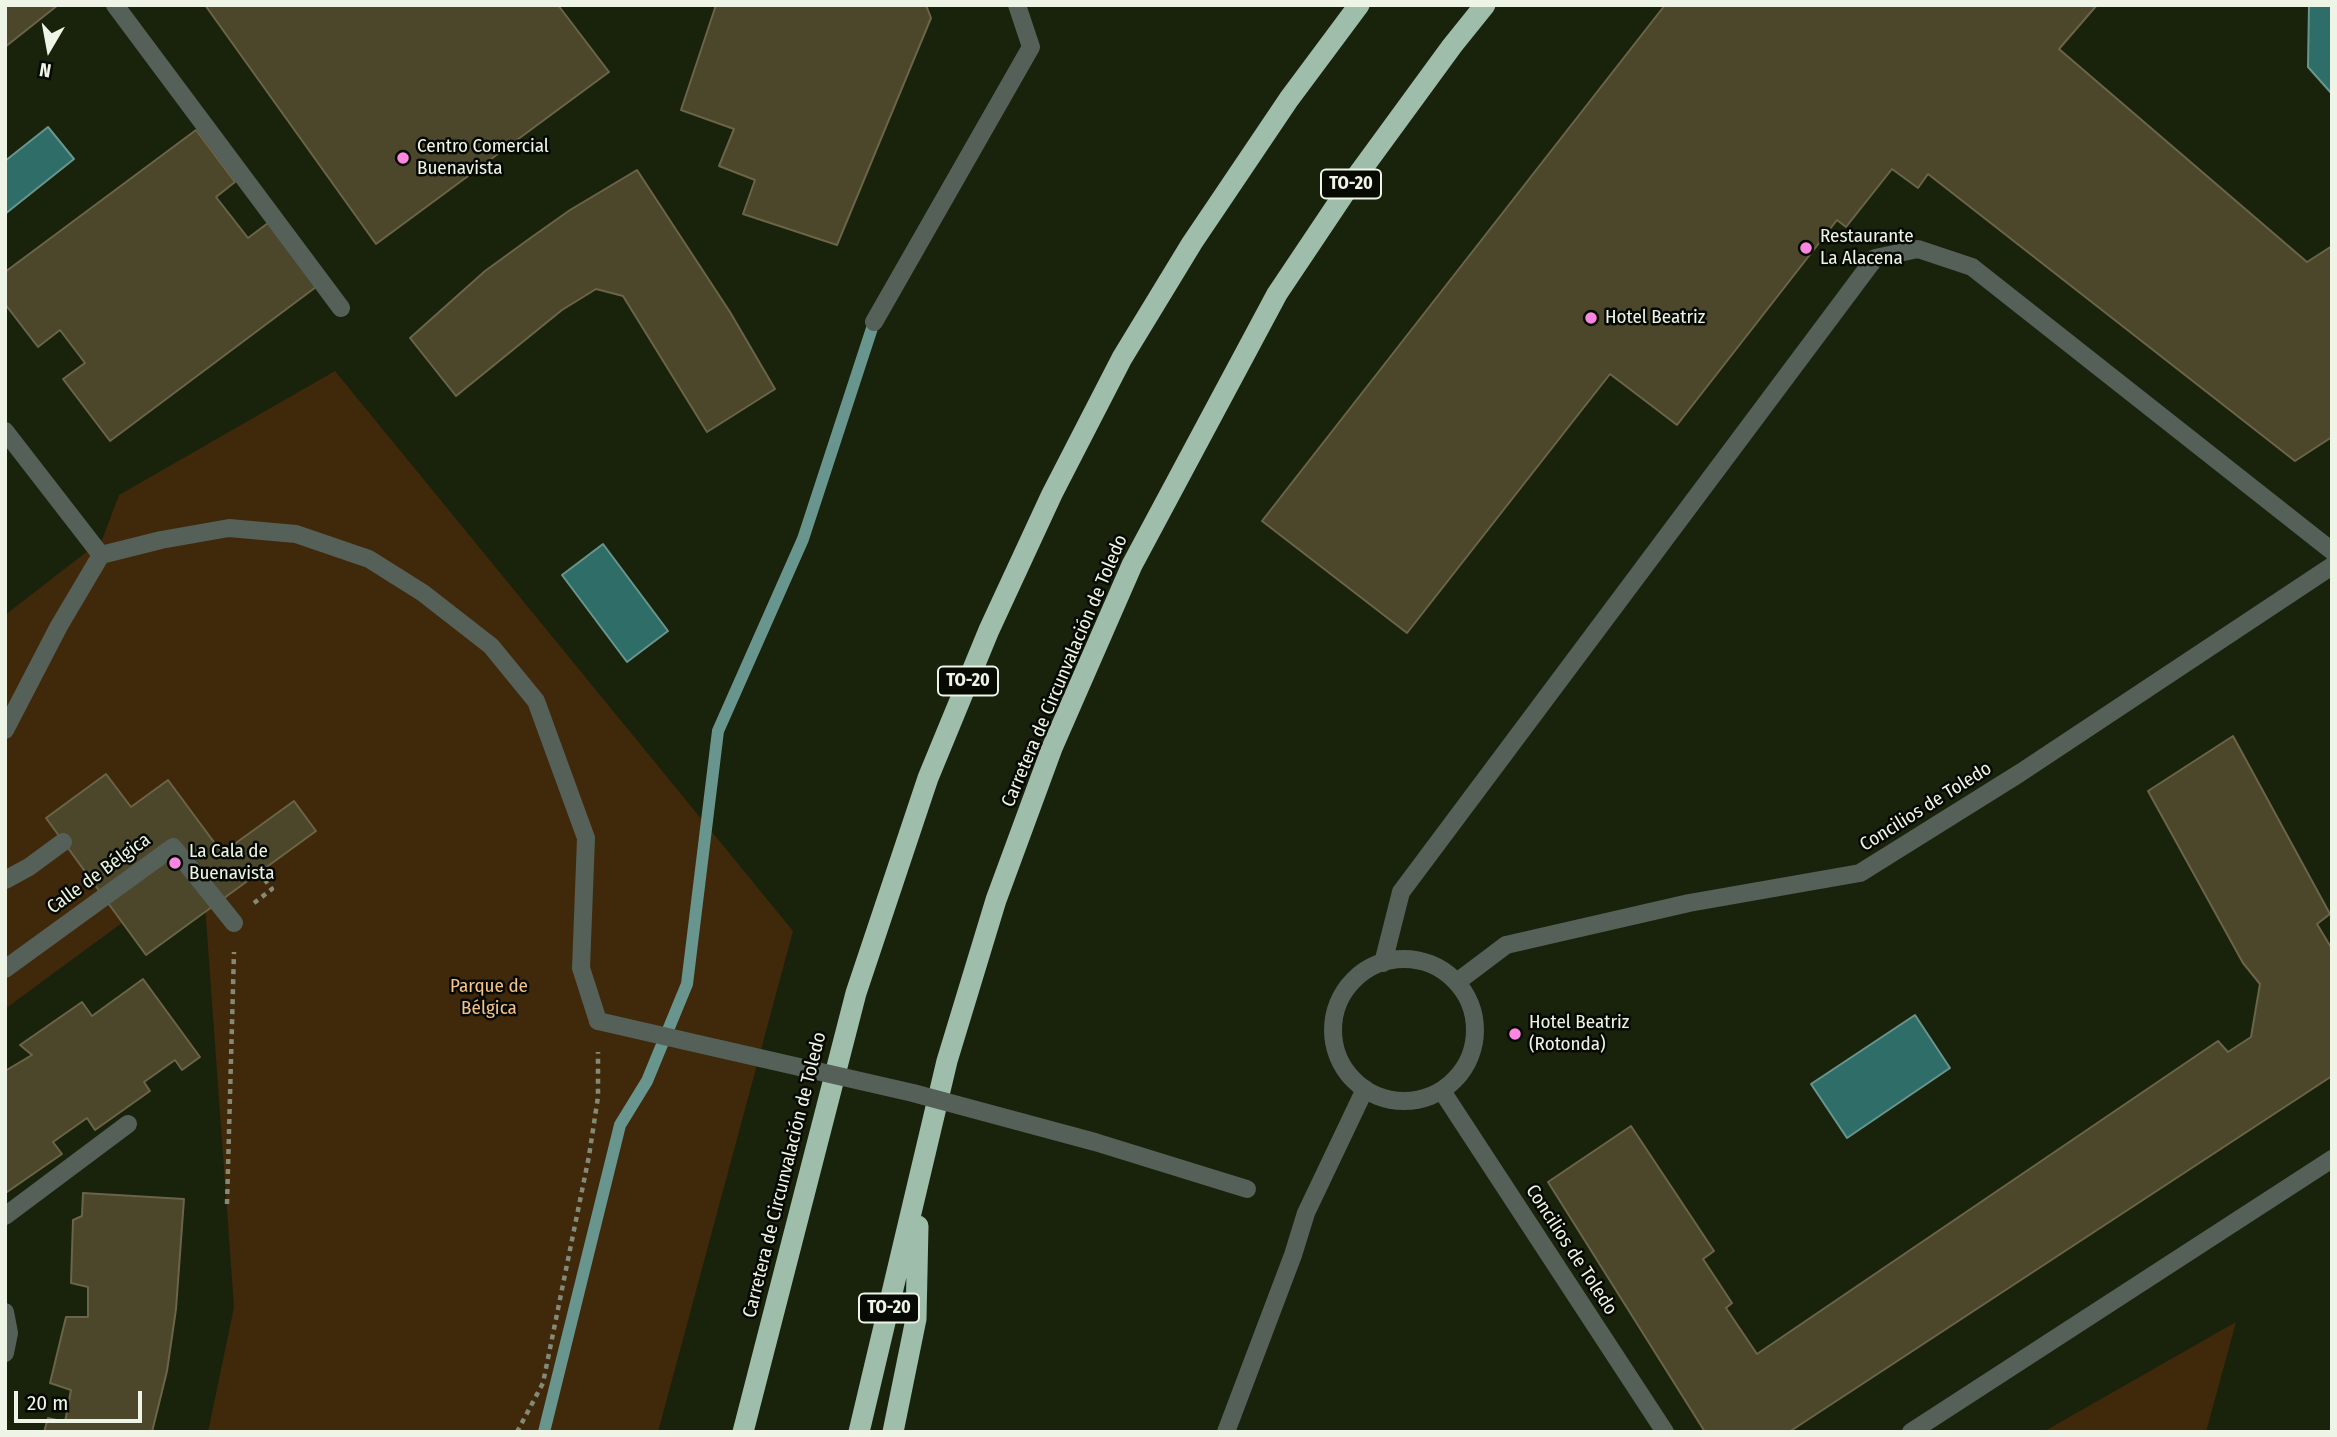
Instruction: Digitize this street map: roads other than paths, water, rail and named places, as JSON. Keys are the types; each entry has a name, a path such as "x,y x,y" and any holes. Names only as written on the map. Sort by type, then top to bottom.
{"highway":[{"name":"Carretera de Circunvalación de Toledo","path":"743,1432 856,993 928,778 989,630 1052,494 1122,358 1206,221 1289,99 1359,5"},
{"name":"Carretera de Circunvalación de Toledo","path":"859,1432 947,1060 996,900 1052,748 1132,565 1276,294 1354,180 1485,5"},
{"path":"893,1432 916,1319 919,1183"}],"street":[{"path":"115,5 341,307"},
{"path":"874,322 1031,47 1017,5"},
{"path":"1383,963 1401,892 1875,258 1918,249 1972,267 2332,551"},
{"path":"5,431 101,555"},
{"path":"5,730 59,626 101,555 161,540 229,528 296,534 369,559 423,593 491,646 536,701 586,838 581,968 598,1021 913,1093 1095,1142 1247,1189"},
{"name":"Concilios de Toledo","path":"1457,982 1506,945 1689,903 1860,873 2032,765 2332,566"},
{"path":"5,880 29,867 63,842"},
{"name":"Calle de Bélgica","path":"5,969 173,847 234,923"},
{"path":"1403,959 1422,962 1441,970 1457,982 1469,1002 1475,1025 1472,1050 1461,1073 1442,1091 1403,1101 1383,1098 1365,1089 1348,1074 1337,1054 1333,1032 1336,1009 1346,989 1362,972 1383,963 1403,959"},
{"path":"1226,1432 1293,1255 1306,1213 1365,1089"},
{"name":"Concilios de Toledo","path":"1442,1091 1665,1432"},
{"path":"5,1216 128,1124"},
{"path":"1911,1432 2332,1159"},
{"path":"5,1312 9,1333 5,1353"}],"water":[{"path":"2309,5 2332,5 2332,94 2308,67"},
{"path":"48,127 74,159 5,214 5,161"},
{"path":"603,544 668,631 627,662 562,575"},
{"path":"1915,1015 1950,1068 1847,1138 1811,1084"}],"waterway":[{"path":"544,1432 620,1125 647,1081 687,984 718,731 803,539 874,322"}],"place":[{"name":"Centro Comercial Buenavista","path":"403,158"},
{"name":"Restaurante La Alacena","path":"1806,248"},
{"name":"Hotel Beatriz","path":"1591,318"},
{"name":"La Cala de Buenavista","path":"175,863"},
{"name":"Hotel Beatriz (Rotonda)","path":"1515,1034"}],"park label":[{"name":"Parque de Bélgica","path":"489,998"}]}
